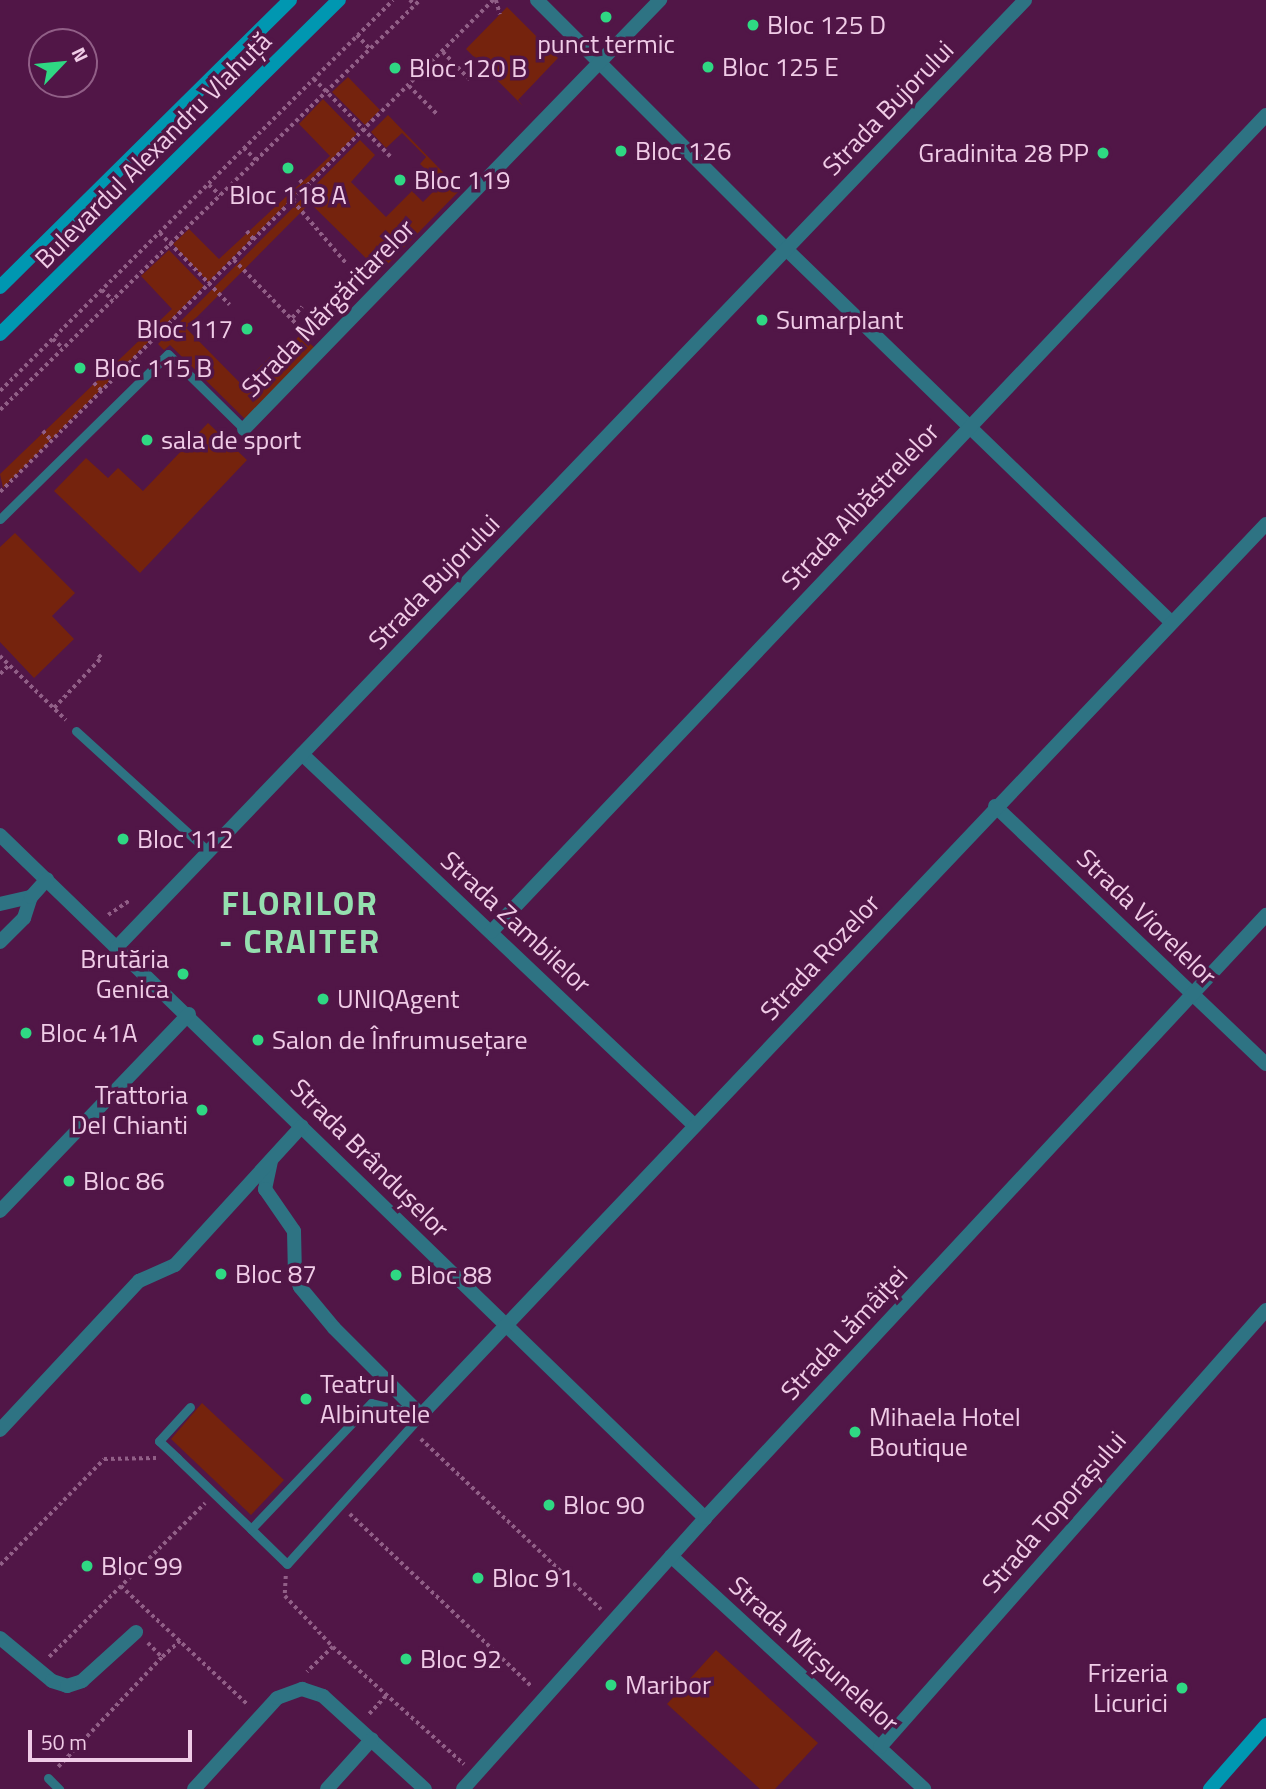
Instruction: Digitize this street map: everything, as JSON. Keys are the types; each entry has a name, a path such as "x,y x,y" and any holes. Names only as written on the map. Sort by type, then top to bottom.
{"main road":[{"name":"Bulevardul Alexandru Vlahuță","path":"0,286 290,0"},
{"name":"Bulevardul Alexandru Vlahuță","path":"0,334 340,0"},
{"path":"1210,1789 1266,1725"}],"street":[{"path":"537,0 786,250 1171,621"},
{"name":"Strada Mărgăritarelor","path":"244,429 660,0"},
{"name":"Strada Bujorului","path":"117,947 1025,0"},
{"name":"Strada Albăstrelelor","path":"491,932 968,426 1266,115"},
{"name":"Strada Rozelor","path":"421,1415 995,806 1266,524"},
{"name":"Strada Zambilelor","path":"302,754 695,1126"},
{"name":"Strada Viorelelor","path":"995,806 1266,1065"},
{"name":"Strada Brândușelor","path":"0,835 189,1014 505,1326 705,1518"},
{"path":"0,942 24,918 31,897 47,879"},
{"path":"0,904 31,897"},
{"name":"Strada Lămâiței","path":"463,1789 705,1518 1266,915"},
{"path":"0,1211 189,1014"},
{"path":"0,1430 139,1281 175,1265 302,1126"},
{"path":"271,1161 265,1189 294,1231 295,1275 300,1287 334,1328 421,1415"},
{"name":"Strada Toporașului","path":"880,1747 1266,1310"},
{"name":"Strada Micșunelelor","path":"671,1556 924,1789"},
{"path":"0,1638 58,1684 74,1685 136,1632"},
{"path":"194,1789 260,1717 288,1691 302,1689 323,1696 425,1789"},
{"path":"327,1789 372,1739"}],"lane":[{"name":"Strada Mărgăritarelor","path":"0,519 168,354 244,429"},
{"path":"76,731 209,852"},
{"path":"190,1407 159,1441 287,1564 421,1415 371,1403 251,1529"},
{"path":"48,1778 59,1789"}],"path":[{"path":"0,391 393,0"},
{"path":"410,0 415,5"},
{"path":"0,410 420,0"},
{"path":"1,490 443,52 461,30 494,0 500,14"},
{"path":"357,36 370,48"},
{"path":"443,52 470,80"},
{"path":"314,79 391,157"},
{"path":"405,88 437,114"},
{"path":"244,148 256,160"},
{"path":"300,180 306,188"},
{"path":"208,184 220,195"},
{"path":"293,201 346,263"},
{"path":"247,231 254,240"},
{"path":"160,233 230,305"},
{"path":"234,260 321,350"},
{"path":"103,290 113,300"},
{"path":"291,319 302,307"},
{"path":"145,334 152,342"},
{"path":"53,339 63,348"},
{"path":"94,383 102,391"},
{"path":"43,431 52,441"},
{"path":"54,708 101,658 98,655"},
{"path":"0,656 76,731"},
{"path":"0,674 9,665"},
{"path":"409,1428 613,1621"},
{"path":"0,1565 104,1459 177,1458"},
{"path":"37,1668 214,1494"},
{"path":"340,1506 544,1698"},
{"path":"287,1564 285,1596 333,1647 476,1775"},
{"path":"121,1586 260,1717"},
{"path":"136,1632 162,1657"},
{"path":"48,1778 180,1641"},
{"path":"288,1691 333,1647"},
{"path":"357,1726 387,1695"}],"shaded area":[{"path":"507,7 558,58 518,100 523,106 466,49"},
{"path":"348,77 380,110 365,125 332,92"},
{"path":"323,99 357,134 208,282 173,244 189,229 219,259 330,156 299,124"},
{"path":"388,115 460,190 380,272 310,203 186,328 242,385 270,357 275,362 300,335 315,348 246,420 170,345 164,350 158,344 360,140 375,155 351,182 386,217 412,191 423,202 441,184 420,164 426,157 402,133 386,148 371,132"},
{"path":"169,250 204,286 3,488 0,474 172,309 141,276"},
{"path":"208,423 247,460 140,573 54,491 86,458 108,478 118,468 143,491"},
{"path":"15,533 75,593 52,616 74,639 34,678 0,642 0,547"},
{"path":"202,1403 284,1480 251,1515 171,1439"},
{"path":"716,1650 818,1743 775,1789 760,1789 667,1704"}],"place":[{"name":"punct termic","path":"606,17"},
{"name":"Bloc 125 D","path":"753,25"},
{"name":"Bloc 125 E","path":"708,67"},
{"name":"Bloc 120 B","path":"395,68"},
{"name":"Bloc 126","path":"621,151"},
{"name":"Gradinita 28 PP","path":"1103,153"},
{"name":"Bloc 118 A","path":"288,168"},
{"name":"Bloc 119","path":"400,180"},
{"name":"Sumarplant","path":"762,320"},
{"name":"Bloc 117","path":"247,329"},
{"name":"Bloc 115 B","path":"80,368"},
{"name":"sala de sport","path":"147,440"},
{"name":"Bloc 112","path":"123,839"},
{"name":"Brutăria Genica","path":"183,974"},
{"name":"UNIQAgent","path":"323,999"},
{"name":"Bloc 41A","path":"26,1033"},
{"name":"Salon de Înfrumusețare","path":"258,1040"},
{"name":"Trattoria Del Chianti","path":"202,1110"},
{"name":"Bloc 86","path":"69,1181"},
{"name":"Bloc 87","path":"221,1274"},
{"name":"Bloc 88","path":"396,1275"},
{"name":"Teatrul Albinutele","path":"306,1399"},
{"name":"Mihaela Hotel Boutique","path":"855,1432"},
{"name":"Bloc 90","path":"549,1505"},
{"name":"Bloc 99","path":"87,1566"},
{"name":"Bloc 91","path":"478,1578"},
{"name":"Bloc 92","path":"406,1659"},
{"name":"Maribor","path":"611,1685"},
{"name":"Frizeria Licurici","path":"1182,1688"}],"district":[{"name":"FLORILOR - CRAITER","path":"300,923"}]}
